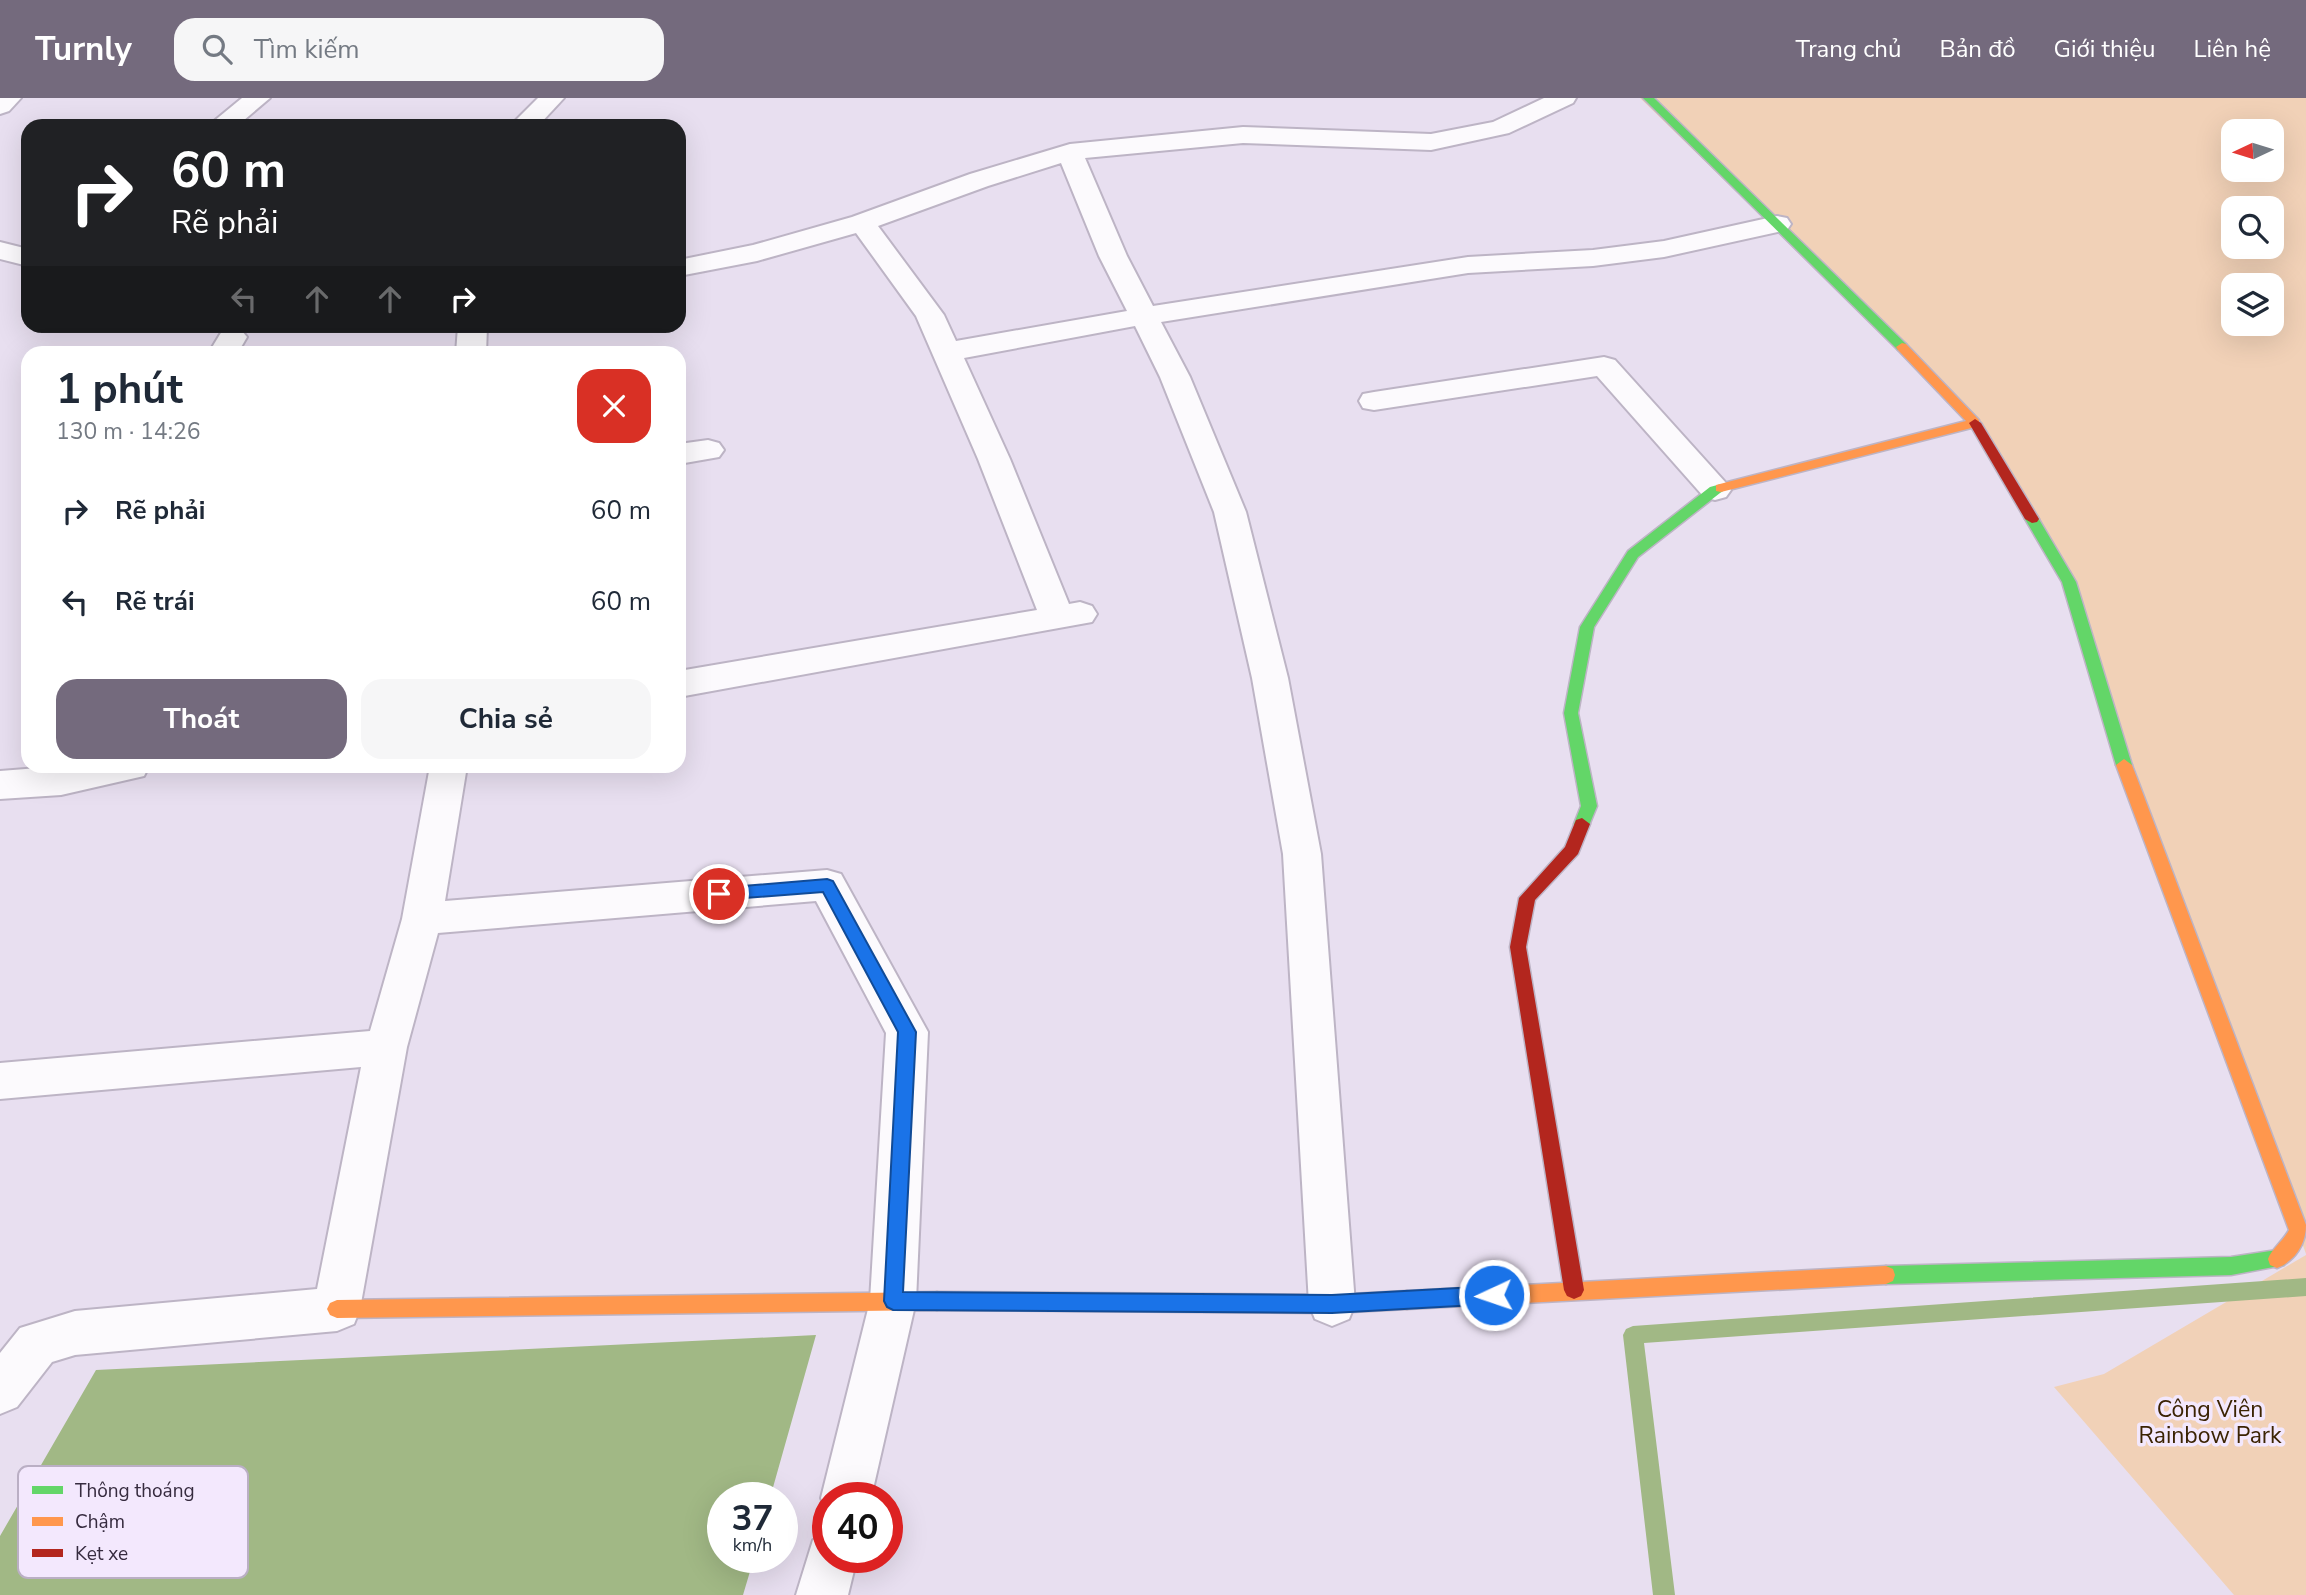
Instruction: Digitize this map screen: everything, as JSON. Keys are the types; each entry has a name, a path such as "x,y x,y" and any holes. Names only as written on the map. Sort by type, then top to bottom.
{"street":[{"path":"0,106 9,98"},
{"path":"230,119 258,98"},
{"path":"530,119 552,98"},
{"path":"686,267 757,253 862,223 979,180 1070,152 1242,135 1432,142 1500,128 1564,98"},
{"path":"0,1391 37,1344 75,1333 337,1309 893,1301 1332,1304 1934,1272 2231,1266 2275,1261 2287,1256 2300,1231 2270,1161 2129,781 2068,582 1975,424 1865,308 1648,98"},
{"path":"1070,152 1113,256 1175,377 1230,512 1270,678 1301,854 1332,1304"},
{"path":"686,683 1068,615 930,314 862,223"},
{"path":"947,352 1143,315 1468,265 1593,258 1664,249 1777,225"},
{"path":"0,250 21,255"},
{"path":"1374,401 1604,366 1715,490"},
{"path":"1574,1290 1518,947 1527,898 1572,850 1589,806 1571,713 1587,627 1633,554 1715,490 1975,424"},
{"path":"0,785 61,781 98,773"},
{"path":"337,1309 386,1048 422,919 448,773"},
{"path":"422,919 827,885 907,1032 893,1301 850,1482"},
{"path":"0,1081 386,1048"},
{"path":"822,1595 827,1573"}],"green space":[{"path":"1640,98 2306,98 2306,1254 2069,582 1974,423"},
{"name":"Công Viên Rainbow Park","path":"2306,1255 2306,1595 2234,1595 2054,1387 2104,1374"}],"shaded area":[{"path":"816,1335 775,1482 707,1482 707,1573 750,1573 743,1595 0,1595 0,1536 18,1505 18,1578 248,1578 248,1466 40,1466 96,1370"}],"waterway":[{"path":"1664,1595 1633,1335 2306,1287"}],"traffic: fast":[{"path":"1648,98 1902,347"},
{"path":"1582,824 1589,806 1571,713 1587,627 1633,554 1721,488"},
{"path":"2032,519 2069,582 2124,765"},
{"path":"1886,1275 2231,1266 2277,1259"},
{"path":"937,1301 1332,1304 1407,1300"}],"traffic: slow":[{"path":"1721,488 1975,423 1902,347"},
{"path":"2124,765 2299,1231 2287,1252 2277,1259"},
{"path":"1407,1300 1886,1275"},
{"path":"337,1309 937,1301"}],"traffic: jam":[{"path":"1975,423 2032,519"},
{"path":"1574,1290 1518,947 1527,898 1572,850 1582,824"}],"route":[{"path":"719,894 827,885 907,1032 893,1301 1332,1304 1494,1295"}]}
